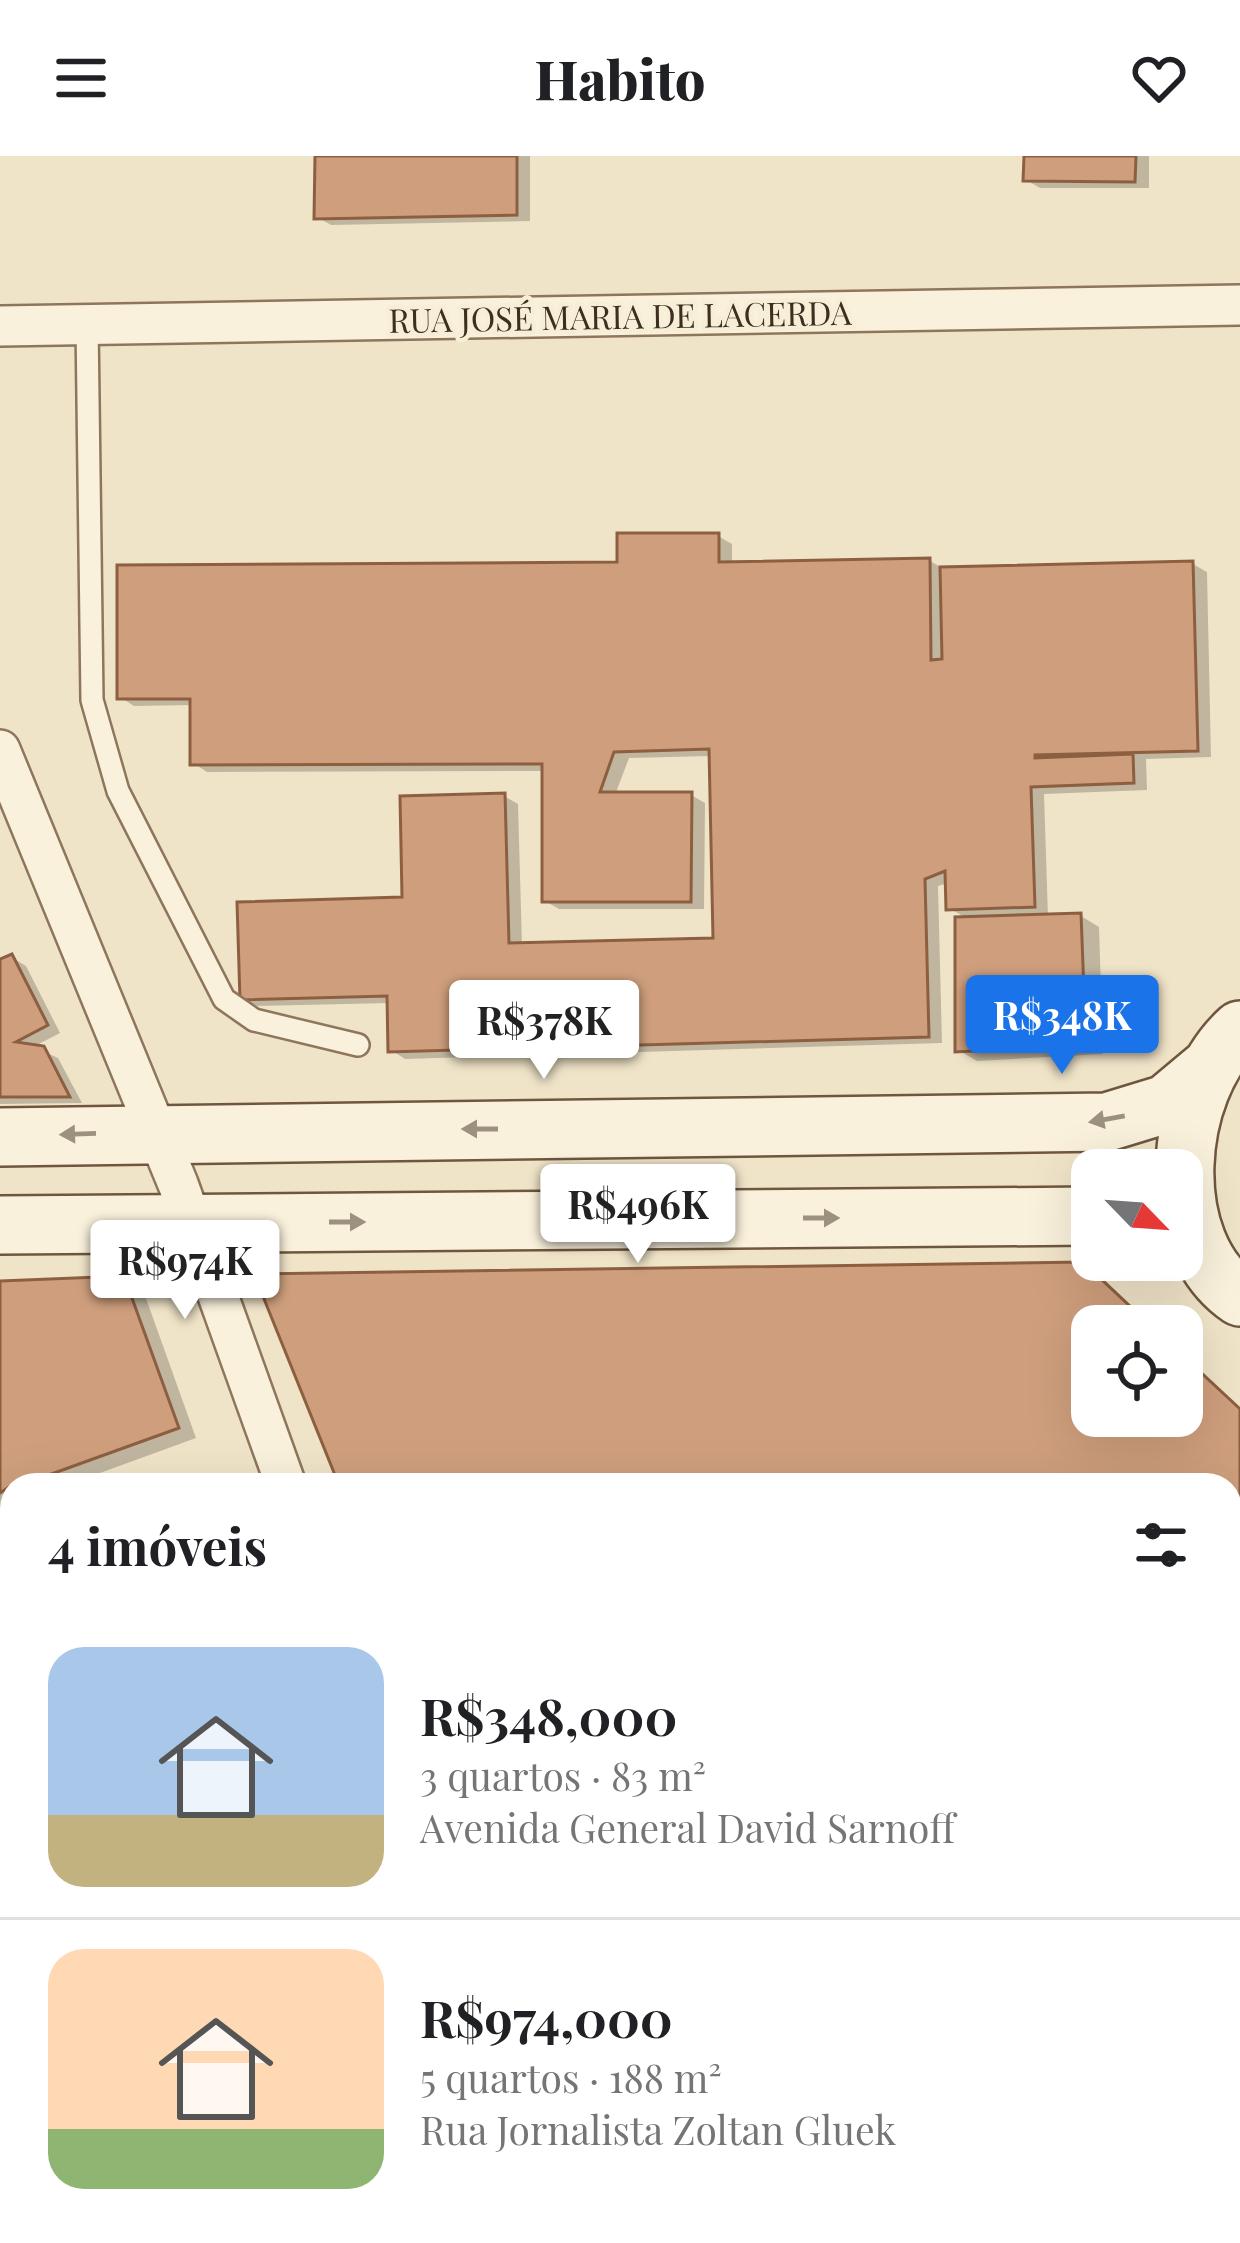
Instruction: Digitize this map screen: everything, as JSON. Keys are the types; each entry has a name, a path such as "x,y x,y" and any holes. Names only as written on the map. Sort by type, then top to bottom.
{"main road":[{"path":"0,1137 1107,1122 1166,1104 1224,1049"},
{"path":"1211,1280 1183,1179 1187,1122 1224,1049"},
{"path":"0,1226 1071,1216"}],"street":[{"name":"RUA JOSÉ MARIA DE LACERDA","path":"0,326 1240,304"},
{"path":"0,750 156,1132 282,1473"}],"lane":[{"path":"87,324 92,700 118,791 224,999 254,1020 358,1045"}],"building":[{"path":"315,156 517,156 517,215 314,219"},
{"path":"1024,156 1136,156 1135,182 1023,181"},
{"path":"617,533 719,533 719,562 930,558 931,660 942,659 940,567 1193,561 1198,751 1035,755 1133,754 1134,783 1031,787 1035,907 946,910 945,871 925,879 929,1037 388,1052 387,996 240,1000 237,902 402,897 400,796 505,793 509,943 713,938 709,749 614,752 600,792 692,792 691,902 542,902 542,764 190,765 190,699 117,699 117,565 617,562"},
{"path":"1081,913 1086,1045 955,1052 955,917"},
{"path":"12,954 48,1025 16,1042 44,1046 70,1097 0,1097 0,959"},
{"path":"1071,1262 1071,1281 1103,1281 1129,1305 1071,1305 1071,1437 1203,1437 1203,1375 1240,1409 1240,1473 334,1473 254,1274"},
{"path":"124,1276 179,1428 54,1473 0,1473 0,1281"}]}
